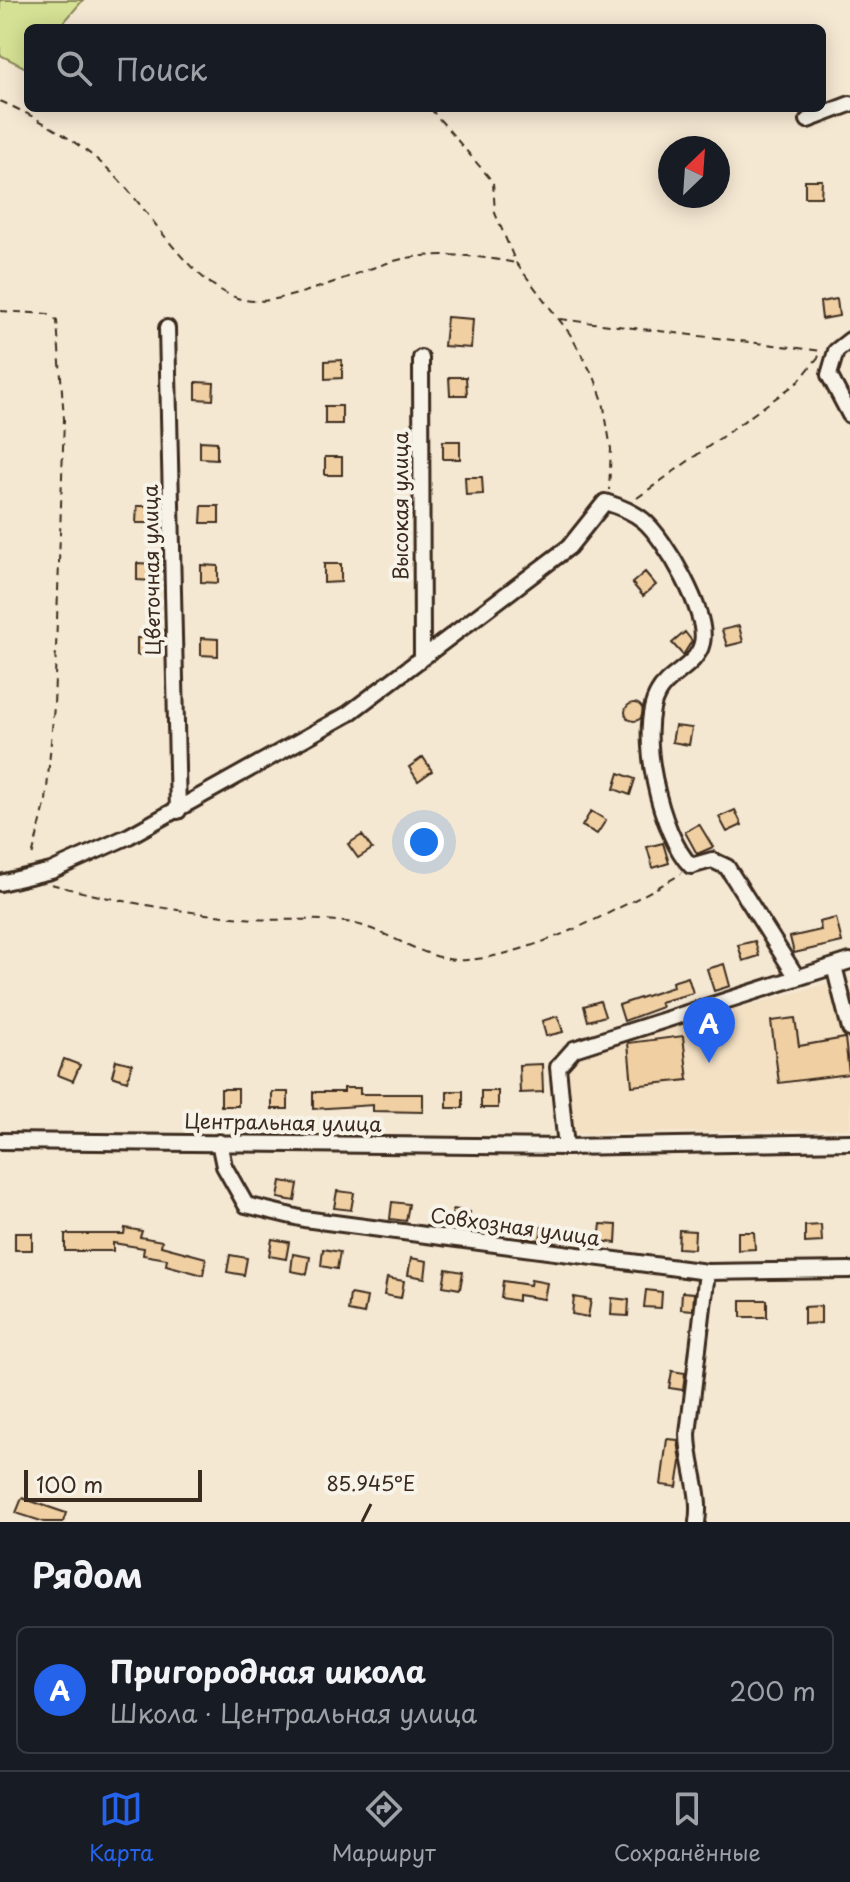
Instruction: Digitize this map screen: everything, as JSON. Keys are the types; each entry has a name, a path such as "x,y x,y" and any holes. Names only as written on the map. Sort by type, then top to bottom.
{"street":[{"path":"808,120 850,104"},
{"name":"Цветочная улица","path":"167,328 178,811"},
{"path":"846,342 833,357 829,375 850,415"},
{"name":"Высокая улица","path":"421,358 422,655"},
{"path":"0,883 27,878 79,860 178,811 348,714 422,655 569,547 605,502 642,519 662,539 690,597 702,632 698,653 657,694 650,730 654,774 662,805 691,866 712,860 727,867 796,976"},
{"path":"566,1147 558,1067 574,1049 850,961"},
{"path":"834,966 850,1029"},
{"name":"Центральная улица","path":"0,1141 566,1147 850,1142"},
{"name":"Совхозная улица","path":"219,1142 224,1166 235,1189 246,1205 264,1211 537,1253 707,1272 850,1270"},
{"path":"697,1522 698,1502 688,1458 688,1434 707,1272"}],"path":[{"path":"0,101 71,141 110,171 167,238 212,284 238,299 277,299 406,258 462,254 516,263"},
{"path":"433,112 493,182 495,213 516,263 585,360 603,401 613,472 605,502"},
{"path":"0,311 48,314 57,321 64,419 54,706 46,801 27,878"},
{"path":"558,319 823,351"},
{"path":"622,508 798,382 834,341 846,342"},
{"path":"50,884 253,919 346,922 370,927 451,959 466,960 529,945 579,925 665,883 691,866"}],"shaded area":[{"path":"850,977 850,1129 571,1134 563,1070 572,1055"}],"green space":[{"path":"0,0 83,0 62,24 24,24 24,67 0,55"}],"building":[{"path":"805,180 822,180 821,197 805,197"},
{"path":"837,299 839,316 822,319 820,302"},
{"path":"447,317 473,319 471,348 444,346"},
{"path":"342,360 342,378 325,379 325,361"},
{"path":"449,377 466,377 467,395 450,395"},
{"path":"196,382 214,383 213,400 196,399"},
{"path":"325,406 342,406 342,424 325,424"},
{"path":"200,441 217,442 217,459 200,458"},
{"path":"443,441 460,441 460,459 443,459"},
{"path":"325,457 342,457 342,475 325,475"},
{"path":"465,477 482,477 483,494 466,495"},
{"path":"137,506 154,506 154,523 136,523"},
{"path":"202,506 219,506 219,523 201,523"},
{"path":"137,563 154,564 154,581 137,580"},
{"path":"324,564 341,564 341,582 324,583"},
{"path":"201,565 218,566 218,583 201,582"},
{"path":"645,572 656,585 643,596 632,583"},
{"path":"739,626 743,642 727,646 722,630"},
{"path":"685,632 692,641 683,655 672,643"},
{"path":"137,638 154,638 154,655 137,655"},
{"path":"201,638 218,639 218,656 201,655"},
{"path":"630,703 638,703 643,712 641,719 630,721 625,716 625,708"},
{"path":"675,726 692,728 689,745 672,742"},
{"path":"423,757 432,771 418,781 409,767"},
{"path":"619,773 635,779 630,795 614,789"},
{"path":"735,810 742,825 727,832 719,817"},
{"path":"591,811 606,820 597,834 582,826"},
{"path":"699,824 713,847 697,854 685,832"},
{"path":"362,835 372,849 358,858 348,844"},
{"path":"663,843 669,863 653,868 647,847"},
{"path":"836,918 842,942 794,953 790,937 821,930 819,922"},
{"path":"755,941 759,956 743,961 738,945"},
{"path":"724,964 730,986 714,991 707,969"},
{"path":"688,977 693,993 660,1002 662,1007 624,1021 619,1005 673,987 672,982"},
{"path":"600,1001 605,1016 588,1021 584,1006"},
{"path":"558,1016 563,1032 546,1036 542,1021"},
{"path":"795,1018 799,1046 845,1038 849,1074 779,1083 771,1021"},
{"path":"683,1036 688,1080 632,1086 628,1043"},
{"path":"64,1059 80,1065 73,1081 58,1075"},
{"path":"116,1060 132,1064 127,1081 112,1076"},
{"path":"542,1064 543,1092 520,1093 519,1065"},
{"path":"344,1088 360,1088 360,1094 423,1094 423,1112 373,1111 373,1105 313,1109 313,1092 344,1092"},
{"path":"221,1089 238,1089 238,1106 221,1106"},
{"path":"447,1091 463,1091 463,1108 447,1108"},
{"path":"481,1091 498,1091 498,1108 481,1108"},
{"path":"272,1092 288,1092 288,1109 272,1109"},
{"path":"281,1181 298,1184 295,1201 278,1198"},
{"path":"337,1191 354,1193 351,1210 334,1208"},
{"path":"392,1202 409,1204 406,1221 390,1219"},
{"path":"453,1209 470,1212 467,1229 450,1226"},
{"path":"525,1224 542,1227 540,1240 523,1238"},
{"path":"601,1224 617,1225 616,1243 599,1241"},
{"path":"821,1225 822,1242 805,1243 805,1226"},
{"path":"125,1228 142,1231 140,1237 162,1241 161,1246 206,1258 203,1275 166,1265 167,1259 143,1255 144,1248 113,1243 113,1251 65,1251 65,1234 124,1234"},
{"path":"679,1230 695,1231 694,1249 678,1248"},
{"path":"738,1232 754,1232 755,1249 738,1250"},
{"path":"15,1233 32,1233 32,1250 15,1250"},
{"path":"272,1239 289,1242 286,1259 269,1256"},
{"path":"323,1249 340,1252 337,1269 321,1266"},
{"path":"293,1254 310,1257 307,1274 291,1271"},
{"path":"230,1255 247,1258 244,1275 227,1272"},
{"path":"411,1258 427,1261 425,1278 408,1275"},
{"path":"446,1269 463,1272 460,1289 443,1286"},
{"path":"387,1278 404,1281 401,1298 384,1295"},
{"path":"531,1280 547,1283 544,1299 518,1295 518,1301 501,1298 503,1281 530,1285"},
{"path":"646,1290 662,1292 661,1308 644,1307"},
{"path":"682,1292 694,1293 693,1310 681,1309"},
{"path":"350,1294 367,1297 364,1314 348,1311"},
{"path":"574,1297 591,1300 588,1317 572,1314"},
{"path":"612,1298 629,1300 628,1316 611,1315"},
{"path":"741,1300 767,1300 767,1317 741,1317"},
{"path":"821,1306 821,1323 804,1324 804,1307"},
{"path":"672,1371 685,1373 683,1390 669,1388"},
{"path":"667,1439 678,1440 681,1462 677,1487 661,1485"},
{"path":"22,1498 66,1513 63,1522 44,1522 16,1513"}],"place":[{"name":"Пригородная школа","path":"709,1063"}]}
